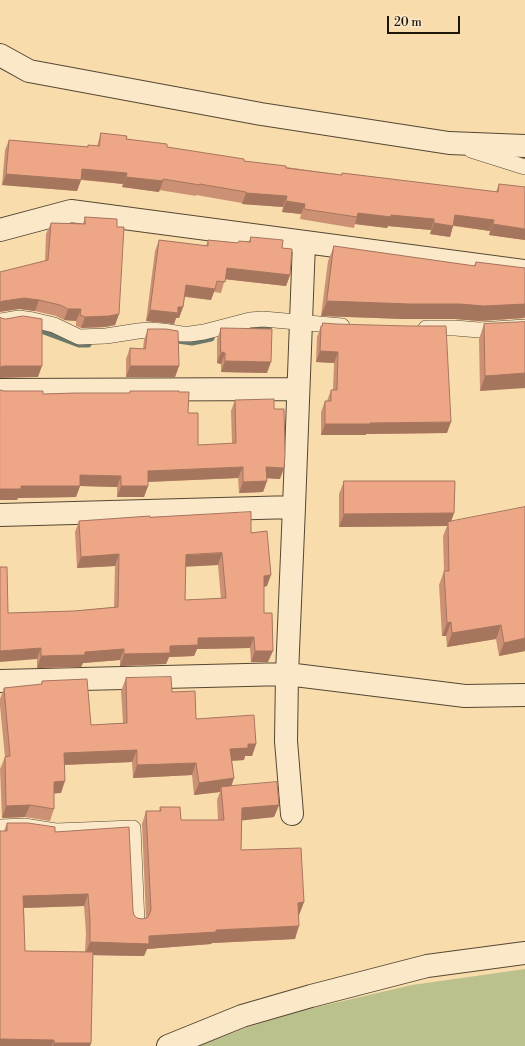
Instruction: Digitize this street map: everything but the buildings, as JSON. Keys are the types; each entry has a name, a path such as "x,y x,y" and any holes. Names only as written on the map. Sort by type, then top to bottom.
{"street":[{"path":"0,54 29,71 261,114 449,143 525,146"},
{"path":"0,230 71,211 525,271"},
{"path":"292,814 286,741 287,674 304,242"},
{"path":"0,390 298,389"},
{"path":"0,514 294,507"},
{"path":"0,681 287,674 465,696 525,695"},
{"path":"168,1046 242,1016 311,996 427,966 525,953"}],"lane":[{"path":"449,143 525,167"},
{"path":"0,321 19,318 33,320 54,325 79,337 106,336 149,330 190,334 210,331 250,320 263,319 356,326"},
{"path":"411,328 455,328 479,330 525,327"},
{"path":"0,827 24,826 56,831 133,828 137,923"}],"green space":[{"path":"525,969 525,1046 199,1046 245,1028 304,1010 412,985"}],"waterway":[{"path":"244,330 269,326"},
{"path":"36,328 79,344 88,344"},
{"path":"178,340 192,342 211,338"}]}
